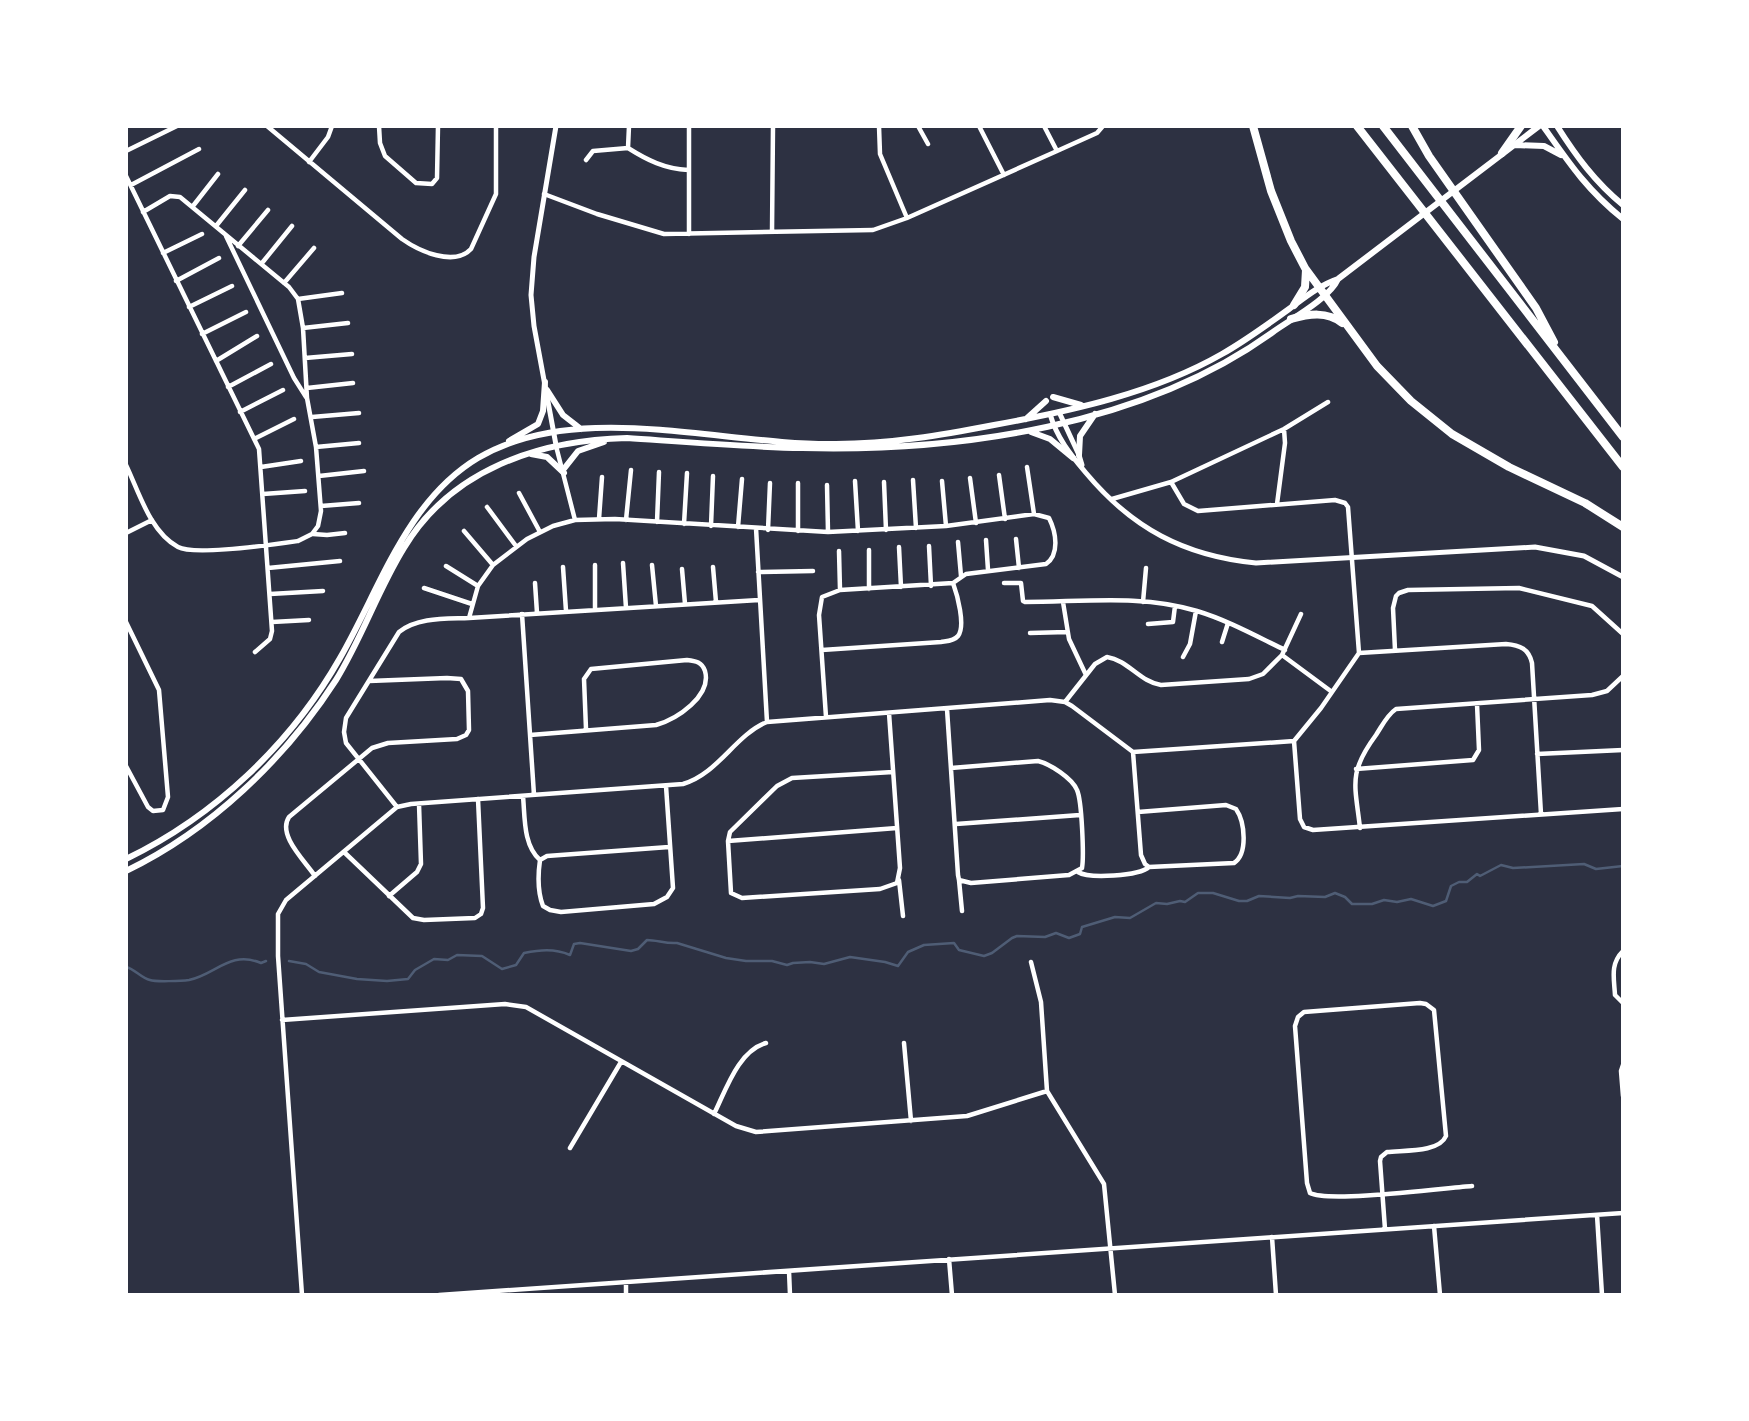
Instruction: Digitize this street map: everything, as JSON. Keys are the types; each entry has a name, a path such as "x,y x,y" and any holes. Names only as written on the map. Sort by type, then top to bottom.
{"highway":[{"path":"1253,126 1283,224 1305,268 1377,366 1395,386 1452,434 1509,467 1585,502 1623,527"},
{"path":"1357,126 1623,467"},
{"path":"1382,126 1623,437"},
{"path":"1412,126 1429,156 1536,308 1551,333 1558,352"},
{"path":"1502,153 1521,126"},
{"path":"1294,305 1305,286 1305,268"},
{"path":"1292,319 1307,315 1325,315 1339,320 1352,332"}],"main road":[{"path":"126,871 200,825 278,755 335,680 415,531 432,511 458,489 480,474 520,455 556,445 615,439 801,449 921,445 1053,425 1158,395 1257,344 1476,172 1541,126 1580,180 1623,219"},
{"path":"1557,126 1584,167 1605,191 1623,205"},
{"path":"1513,145 1544,146 1564,157"},
{"path":"508,443 581,429 640,428 786,443 836,444 937,436 1025,420 1160,382 1194,368 1222,354 1294,305 1323,291"},
{"path":"126,859 186,825 259,765 300,718 328,679 401,542 419,514 460,470 538,424 543,411 545,382"},
{"path":"547,390 563,415 581,429"},
{"path":"1053,397 1084,405"},
{"path":"1025,420 1046,401"},
{"path":"1022,431 1043,435 1076,457 1080,436 1095,414"},
{"path":"520,455 536,454 547,457 564,472 578,451 615,439"}],"street":[{"path":"126,151 177,126"},
{"path":"267,126 379,222 410,245 426,252 447,256 461,256 471,249 495,197 496,126"},
{"path":"309,162 328,137 332,126"},
{"path":"379,126 380,144 385,156 421,185 432,184 438,176 438,126"},
{"path":"556,126 534,257 531,295 553,433 575,520"},
{"path":"628,148 629,126"},
{"path":"688,126 689,234"},
{"path":"772,232 773,126"},
{"path":"879,126 880,154 907,218"},
{"path":"918,126 928,144"},
{"path":"979,126 1004,175"},
{"path":"1044,126 1057,151"},
{"path":"544,194 664,234 873,230 907,218 1097,133 1103,126"},
{"path":"586,160 593,150 628,148 655,164 671,169 689,170"},
{"path":"131,186 199,149"},
{"path":"193,206 218,174"},
{"path":"126,176 260,454 272,622 270,639 255,652"},
{"path":"216,226 245,190"},
{"path":"126,465 152,520 172,543 182,549 199,551 298,541 312,534 318,526 321,506 316,447 307,398 303,328 298,299 262,263 180,197 172,196 143,212"},
{"path":"238,246 268,210"},
{"path":"262,263 292,226"},
{"path":"224,233 294,378 307,398"},
{"path":"163,253 202,234"},
{"path":"284,283 314,248"},
{"path":"176,281 219,258"},
{"path":"189,307 232,286"},
{"path":"298,299 342,293"},
{"path":"202,334 246,312"},
{"path":"303,328 348,323"},
{"path":"216,361 257,337"},
{"path":"305,358 352,354"},
{"path":"228,387 271,364"},
{"path":"307,388 353,383"},
{"path":"240,412 282,390"},
{"path":"1111,500 1171,482 1283,429 1328,402"},
{"path":"1059,412 1076,457"},
{"path":"312,417 359,413"},
{"path":"1050,414 1053,425 1082,468 1111,500 1153,532 1189,550 1256,563 1535,547 1584,556 1623,577"},
{"path":"254,439 294,419"},
{"path":"1277,503 1285,443 1283,429"},
{"path":"316,447 359,443"},
{"path":"261,467 301,461"},
{"path":"1027,467 1034,514"},
{"path":"626,520 631,470"},
{"path":"318,476 364,471"},
{"path":"657,522 659,472"},
{"path":"684,524 687,473"},
{"path":"999,475 1005,519"},
{"path":"711,526 713,476"},
{"path":"599,519 602,477"},
{"path":"970,478 976,523"},
{"path":"738,527 742,479"},
{"path":"913,480 916,528"},
{"path":"855,481 858,531"},
{"path":"942,481 946,526"},
{"path":"884,482 886,530"},
{"path":"1171,482 1184,504 1198,511 1277,503 1335,500 1345,503 1349,514 1359,653 1294,741 1301,824 1313,831 1623,809"},
{"path":"768,530 770,483"},
{"path":"798,483 798,531"},
{"path":"827,485 828,532"},
{"path":"263,494 305,491"},
{"path":"519,493 540,532"},
{"path":"321,506 359,503"},
{"path":"487,507 516,546"},
{"path":"469,618 478,586 493,565 516,546 540,532 575,520 626,520 828,532 946,526 1034,514 1045,515 1051,522 1055,545 1054,558 1046,564 965,573 953,583 840,590 822,597 819,608 826,717"},
{"path":"126,533 152,520"},
{"path":"756,528 767,722"},
{"path":"464,531 493,565"},
{"path":"312,534 345,533"},
{"path":"1016,539 1018,568"},
{"path":"986,540 988,570"},
{"path":"958,542 961,576"},
{"path":"929,546 931,586"},
{"path":"899,547 901,587"},
{"path":"869,550 869,589"},
{"path":"839,551 840,590"},
{"path":"268,568 340,561"},
{"path":"623,563 626,608"},
{"path":"595,565 596,610"},
{"path":"652,565 656,606"},
{"path":"446,566 478,586"},
{"path":"713,566 716,602"},
{"path":"563,567 566,611"},
{"path":"1143,601 1146,568"},
{"path":"682,569 685,604"},
{"path":"758,572 813,571"},
{"path":"535,583 537,613"},
{"path":"822,650 941,642 955,638 959,635 961,624 953,583"},
{"path":"1004,583 1021,583 1023,601 1026,602 1143,601 1196,611 1228,623 1284,652 1332,692"},
{"path":"1395,650 1394,601 1399,593 1408,590 1500,586 1519,588 1585,603 1597,609 1623,635"},
{"path":"424,588 472,604"},
{"path":"270,594 323,590"},
{"path":"397,807 346,743 344,726 346,718 403,629 422,621 759,600"},
{"path":"1063,602 1067,632 1086,675"},
{"path":"1148,624 1173,622 1175,606"},
{"path":"1183,657 1190,644 1196,611"},
{"path":"522,614 534,795"},
{"path":"1065,702 1096,664 1107,657 1121,661 1154,684 1249,678 1263,674 1284,652 1301,614"},
{"path":"272,622 309,620"},
{"path":"126,622 160,696 168,793 168,801 163,810 153,811 148,807 126,766"},
{"path":"1222,642 1228,623"},
{"path":"1030,632 1067,632"},
{"path":"1359,653 1506,644 1521,646 1528,652 1532,663 1541,814"},
{"path":"530,735 669,721 703,691 706,681 704,668 698,662 687,660 591,669 584,679 586,729"},
{"path":"1360,828 1356,769 1366,748 1396,709 1601,694 1623,676"},
{"path":"315,876 287,836 286,821 372,748 384,744 452,740 466,735 470,726 468,691 461,679 369,681"},
{"path":"302,1295 279,975 278,914 284,903 397,807 683,784 698,778 757,727 767,722 1050,700 1065,702 1133,752 1294,741"},
{"path":"1356,769 1473,760 1478,754 1479,744 1477,704"},
{"path":"947,709 962,911"},
{"path":"889,713 903,916"},
{"path":"1537,754 1623,750"},
{"path":"1133,752 1141,855 1149,867"},
{"path":"951,768 1043,762 1072,782 1077,789 1080,815 1080,870"},
{"path":"893,772 812,776 784,781 734,826 728,841 729,885 734,896 742,898 893,886 899,879"},
{"path":"523,796 527,836 540,863 540,897 546,908 561,912 654,904 667,897 673,888 666,786"},
{"path":"344,852 416,919 472,918 481,914 483,903 478,799"},
{"path":"389,896 417,872 421,864 419,804"},
{"path":"1080,870 1090,876 1144,872 1149,867 1234,863 1239,860 1243,851 1241,820 1236,809 1226,805 1138,812"},
{"path":"955,824 1080,815"},
{"path":"728,841 897,828"},
{"path":"540,863 552,855 669,847"},
{"path":"961,881 971,883 1069,875 1080,870"},
{"path":"1623,951 1615,960 1614,967 1615,995 1623,1003"},
{"path":"1031,962 1041,1002 1047,1091 1104,1184 1115,1295"},
{"path":"1385,1229 1382,1194 1380,1161 1383,1154 1434,1147 1443,1142 1446,1136 1435,1016 1431,1007 1420,1003 1311,1011 1301,1015 1296,1021 1308,1189 1312,1195 1382,1194 1472,1186"},
{"path":"282,1020 515,1005 534,1010 736,1126 757,1132 981,1113 1047,1091"},
{"path":"714,1114 741,1063 753,1048 766,1043"},
{"path":"904,1043 911,1121"},
{"path":"570,1148 621,1062"},
{"path":"1623,1065 1623,1096"},
{"path":"439,1295 1623,1213"},
{"path":"1597,1215 1602,1295"},
{"path":"1434,1226 1440,1295"},
{"path":"1272,1237 1276,1295"},
{"path":"949,1259 952,1295"},
{"path":"789,1271 790,1295"},
{"path":"626,1283 626,1295"}],"waterway":[{"path":"289,961 306,964 319,972 387,981 408,979 415,970 434,959 448,960 457,955 482,956 502,969 516,965 524,953 547,950 570,955 574,944 580,943 631,951 638,949 647,940 677,943 726,958 746,961 772,961 787,965 810,962 824,964 850,957 898,966 908,952 924,945 954,943 959,950 984,956 1017,936 1045,937 1056,933 1069,938 1080,934 1082,927 1115,917 1130,918 1156,903 1185,902 1198,893 1213,893 1239,901 1259,896 1325,897 1335,893 1352,904 1411,899 1433,906 1446,901 1451,886 1467,882 1477,874 1480,876 1501,865 1513,868 1584,864 1596,869 1623,866"},
{"path":"126,967 150,980 175,981 198,977 240,959 261,963 266,961"}]}
